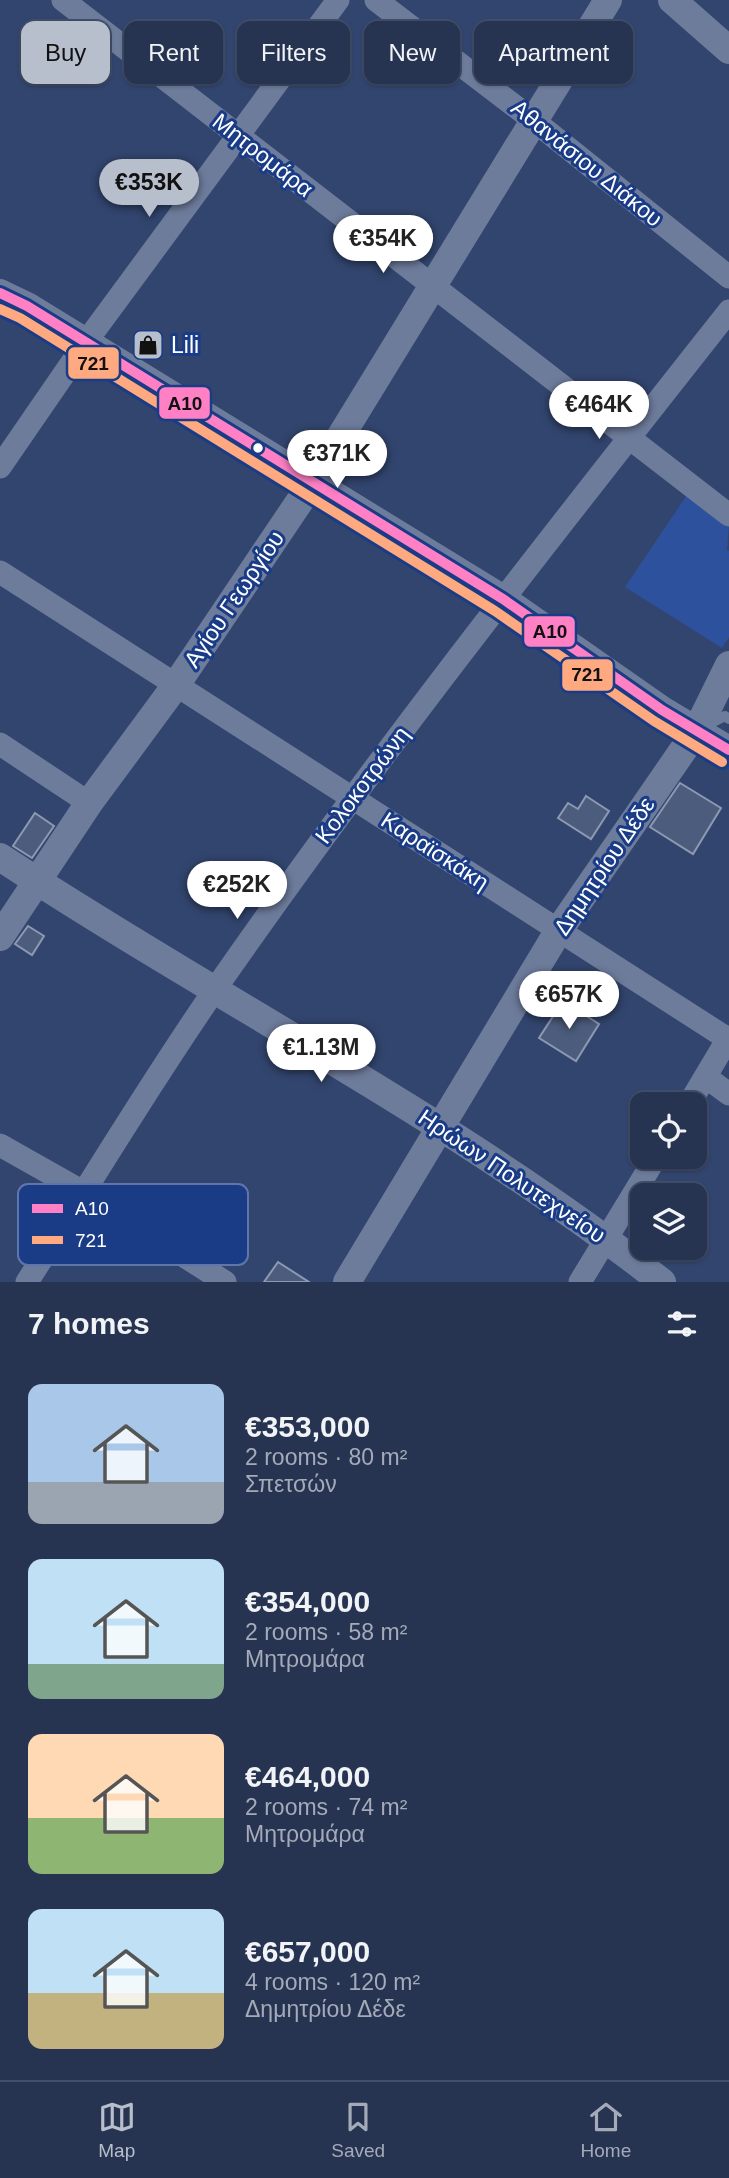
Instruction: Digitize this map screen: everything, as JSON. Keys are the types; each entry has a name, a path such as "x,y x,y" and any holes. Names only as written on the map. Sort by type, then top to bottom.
{"street":[{"name":"Μητρομάρα","path":"63,0 729,515"},
{"path":"0,467 86,342 338,0"},
{"name":"Αθανάσιου Διάκου","path":"376,0 533,120 729,277"},
{"name":"Αγίου Γεωργίου","path":"0,937 89,803 176,685 312,483 608,0"},
{"path":"672,0 729,50"},
{"path":"0,293 27,306 503,598 662,710 729,750"},
{"name":"Κολοκοτρώνη","path":"91,1184 214,991 352,797 503,598 729,311"},
{"name":"Καραϊσκάκη","path":"0,572 729,1038"},
{"name":"Δημητρίου Δέδε","path":"347,1282 559,930 697,730 729,665"},
{"path":"0,744 89,803"},
{"name":"Ηρώων Πολυτεχνείου","path":"0,857 214,991 440,1127 606,1238 662,1282"},
{"path":"697,1092 729,1038"},
{"path":"706,1077 729,1094"},
{"path":"0,1145 69,1184"},
{"path":"580,1282 649,1169"},
{"name":"Κολοκοτρώνη","path":"27,1282 38,1265"},
{"path":"198,1265 225,1282"}],"lane":[{"path":"697,730 724,716 729,719"}],"shaded area":[{"path":"687,495 729,524 729,637 722,648 625,587"}],"building":[{"path":"680,783 721,808 693,854 650,827"},
{"path":"586,796 609,811 591,839 558,818 568,803 578,809"},
{"path":"35,813 54,826 32,858 13,846"},
{"path":"28,926 44,936 32,955 15,944"},
{"path":"563,1001 599,1024 576,1061 539,1038"},
{"path":"278,1262 309,1282 264,1282"}],"transit line":[{"name":"Α10","path":"0,293 27,306 503,599 662,710 729,750"},
{"name":"721","path":"0,309 20,318 495,611 654,721 722,762"}],"place":[{"name":"Lili","path":"148,345"}]}
